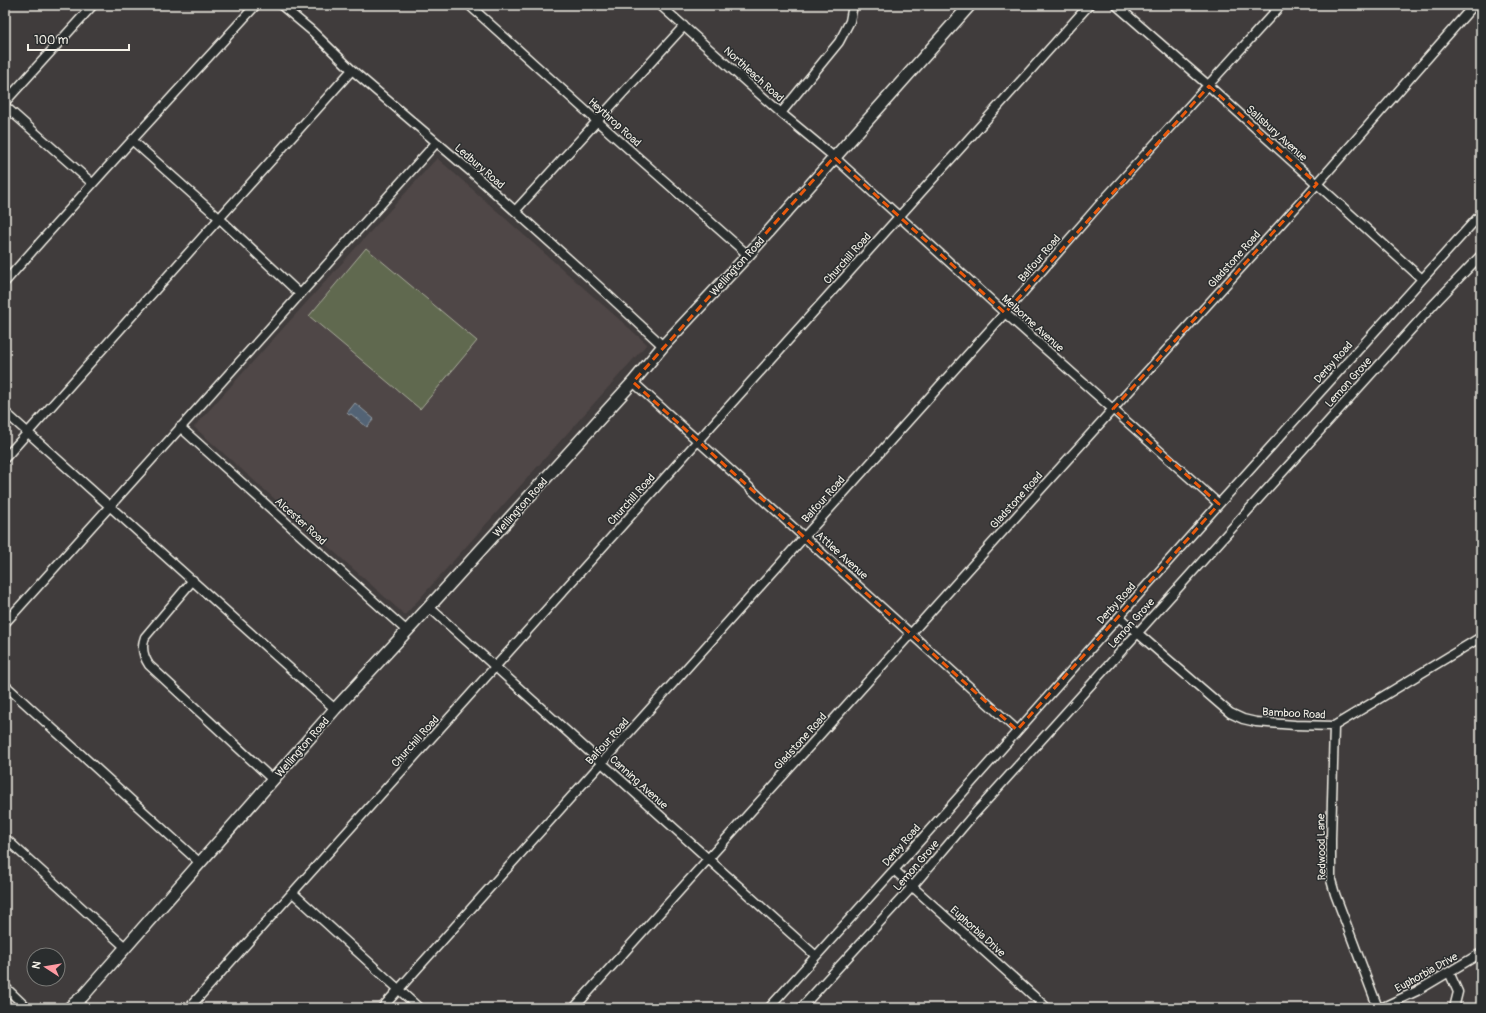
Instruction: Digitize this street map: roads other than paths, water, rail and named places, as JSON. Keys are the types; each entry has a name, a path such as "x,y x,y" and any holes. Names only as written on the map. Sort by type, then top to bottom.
{"main road":[{"name":"Wellington Road","path":"69,1008 83,996 335,709 430,607 633,382 663,346 748,255 970,5"}],"street":[{"path":"5,102 94,5"},
{"path":"5,282 92,184 256,5"},
{"name":"Ledbury Road","path":"281,5 312,31 352,70 398,108 515,211 663,346"},
{"name":"Heythrop Road","path":"469,5 748,255"},
{"name":"Northleach Road","path":"660,5 781,113 834,157"},
{"path":"781,113 839,42 850,21 853,5"},
{"name":"Churchill Road","path":"189,1008 294,893 1089,5"},
{"name":"Sallsbury Avenue","path":"1116,5 1209,86 1422,279"},
{"name":"Balfour Road","path":"382,1008 1005,313 1101,203 1209,86 1281,5"},
{"name":"Gladstone Road","path":"574,1008 1317,184 1474,5"},
{"path":"515,211 684,26"},
{"path":"5,458 352,70"},
{"path":"5,106 92,184"},
{"path":"133,141 219,218 300,294"},
{"path":"5,623 436,143"},
{"name":"Melborne Avenue","path":"834,157 1005,313 1220,504"},
{"name":"Derby Road","path":"769,1008 1481,214"},
{"path":"1474,222 1481,228"},
{"name":"Lemon Grove","path":"800,1008 912,887 969,820 1434,303 1481,255"},
{"name":"Attlee Avenue","path":"633,382 805,536 1017,730"},
{"path":"5,412 335,709"},
{"name":"Alcester Road","path":"180,427 407,631"},
{"path":"193,580 145,637 142,648 145,660 273,780"},
{"name":"Canning Avenue","path":"430,607 816,956"},
{"name":"Bamboo Road","path":"1119,617 1230,713 1256,722 1294,725 1334,726 1481,637"},
{"path":"5,685 200,863"},
{"name":"Redwood Lane","path":"1334,726 1330,839 1331,880 1335,894 1380,1008"},
{"path":"5,838 125,947"},
{"name":"Euphorbia Drive","path":"894,870 1047,1008"},
{"path":"294,893 419,1008"},
{"name":"Euphorbia Drive","path":"1380,1008 1417,991 1481,953"},
{"path":"1449,972 1458,992 1454,1008"},
{"path":"5,987 27,1008"}],"water":[{"path":"355,403 374,419 367,427 351,414 349,415 347,413"}]}
